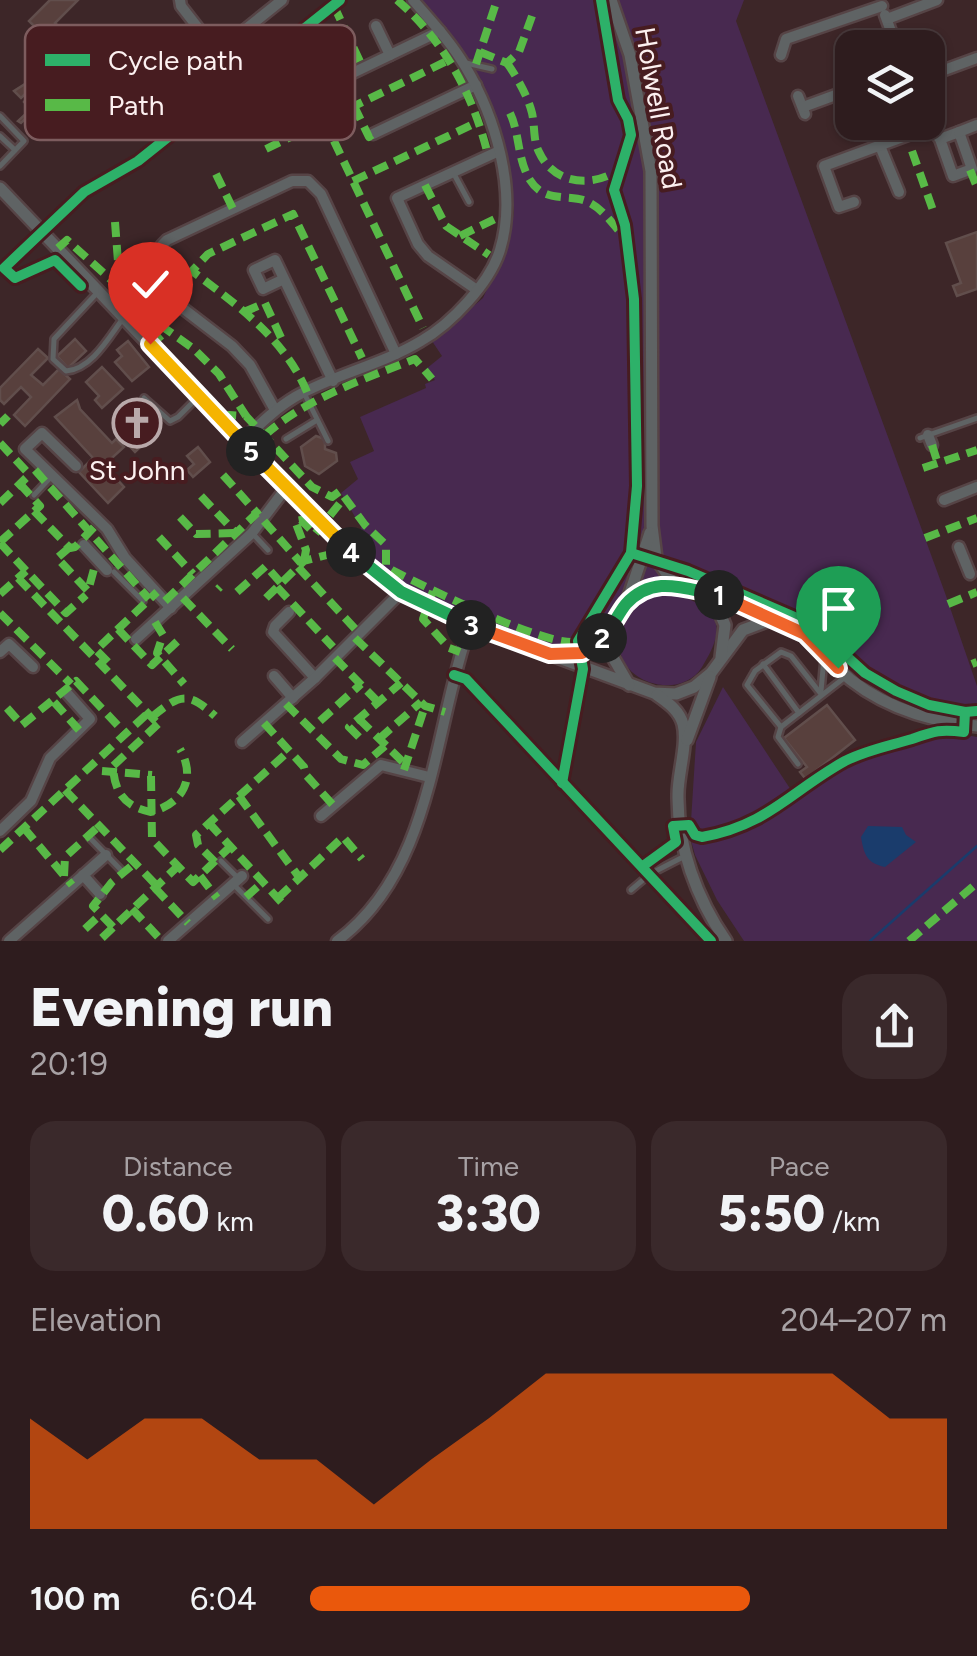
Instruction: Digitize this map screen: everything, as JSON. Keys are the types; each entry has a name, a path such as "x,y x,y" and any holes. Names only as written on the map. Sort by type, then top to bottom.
{"street":[{"path":"180,0 196,25"},
{"path":"250,25 282,0"},
{"name":"Holwell Road","path":"611,0 630,55 651,171 652,526 656,558 674,584"},
{"path":"887,19 937,0"},
{"path":"242,441 276,410 304,393 424,340 460,311 500,251 506,207 499,150 464,63 416,1"},
{"path":"781,55 786,40 881,3 890,30"},
{"path":"376,26 390,55"},
{"path":"355,72 440,31"},
{"path":"945,70 977,58"},
{"path":"374,134 476,85"},
{"path":"802,106 835,95"},
{"path":"945,137 977,126"},
{"path":"940,140 953,176 972,169 959,132"},
{"path":"854,202 839,206 824,166 894,140"},
{"path":"880,146 900,192"},
{"path":"477,290 428,256 418,244 397,198 499,150"},
{"path":"276,410 250,366 232,346 155,287 151,268 154,253 167,240 292,181 308,181 322,194 396,354"},
{"path":"0,188 286,488 401,592 470,624 654,693 676,694 694,687 711,673"},
{"path":"284,279 333,381"},
{"path":"76,466 42,433 25,449 107,529 171,608"},
{"path":"947,494 977,487"},
{"path":"136,640 252,533 286,488"},
{"name":"Holwell Road","path":"626,605 652,526"},
{"path":"96,557 115,542"},
{"path":"84,545 111,571"},
{"path":"959,547 970,574"},
{"path":"964,559 977,554"},
{"path":"550,654 582,653 610,631 626,605 648,587 674,584 724,596 805,634 846,676 908,712 940,722 977,726"},
{"path":"242,742 315,678 401,592"},
{"path":"698,592 718,609 725,625 721,658"},
{"path":"289,612 273,632 315,678"},
{"path":"681,756 711,673 721,658 743,630 774,618"},
{"path":"338,941 363,919 404,860 470,624"},
{"path":"610,631 611,654 629,685"},
{"path":"0,652 8,644 33,667"},
{"path":"274,676 293,698"},
{"path":"0,831 31,801 50,758 90,719 66,693"},
{"path":"654,693 672,706 683,725 678,796 685,856 707,909 726,941"},
{"path":"321,816 381,765 429,778"},
{"path":"9,941 106,854"},
{"path":"83,875 100,894"},
{"path":"168,941 237,879"}],"lane":[{"path":"464,63 492,69"},
{"path":"0,116 24,140 0,166"},
{"path":"0,136 14,150"},
{"path":"453,172 468,202"},
{"path":"99,291 54,339 53,359 66,372 73,372 102,346 124,317"},
{"path":"304,393 328,441"},
{"path":"144,398 170,421 200,396"},
{"path":"927,439 977,418"},
{"path":"286,439 317,420"},
{"path":"34,495 52,476"},
{"path":"252,533 268,550"},
{"path":"111,571 144,601"},
{"path":"130,587 142,576"},
{"path":"781,728 748,685 754,671 781,652 791,656 821,694"},
{"path":"821,694 824,654"},
{"path":"763,664 798,713"},
{"path":"798,764 778,737 781,728 846,676"},
{"path":"90,838 122,871"},
{"path":"631,890 650,874 685,856"},
{"path":"220,861 268,919"}],"shaded area":[{"path":"421,0 744,0 736,21 945,593 977,686 977,709 947,708 902,693 864,668 812,622 714,578 677,575 638,583 619,597 591,643 563,652 410,591 352,543 359,538 361,527 341,493 358,479 350,462 374,451 360,417 426,388 425,384 435,380 426,369 442,356 432,341 483,298 510,239 514,212 508,171 463,55"},
{"path":"669,591 707,610 717,627 702,667 690,679 674,685 641,678 628,668 621,653 621,635 631,614 652,595"},
{"path":"723,687 791,790 864,746 927,728 977,737 977,941 744,941 717,900 690,837 696,742"}],"water":[{"path":"868,826 902,827 916,842 885,867 879,865 863,849 861,837"}],"building":[{"path":"50,0 78,0 57,25 33,25 29,21"},
{"path":"25,84 25,96 21,98 14,91"},
{"path":"977,232 977,289 957,296 953,286 961,283 946,243"},
{"path":"75,339 86,351 68,368 57,356"},
{"path":"128,341 149,367 132,381 115,362 122,356 117,350"},
{"path":"38,349 48,358 31,375 43,385 59,369 70,379 25,426 14,415 31,397 21,387 4,404 0,388"},
{"path":"102,367 123,389 102,408 95,400 99,396 86,382"},
{"path":"77,400 80,409 112,443 116,439 124,447 104,465 124,487 108,503 79,472 93,458 55,417"},
{"name":"St John","path":"132,400 159,429 135,452 124,440 131,433 114,416"},
{"path":"316,436 325,439 325,449 336,453 337,461 319,474 305,466 301,447"},
{"path":"198,447 210,462 193,477 187,470 194,464 187,456"},
{"path":"827,705 855,740 813,773 815,776 808,782 800,772 807,767 784,738"}],"waterway":[{"path":"870,941 977,846"}],"marked path":[{"path":"397,0 429,33 455,70 488,155"},
{"path":"476,64 497,0"},
{"path":"334,6 343,25"},
{"path":"480,52 507,63 519,52 532,16"},
{"path":"355,51 363,68"},
{"path":"355,106 449,60"},
{"path":"507,63 530,107 537,148 554,171 586,181 620,169"},
{"path":"355,108 369,137 373,134"},
{"path":"510,113 523,164 536,187 549,195 591,204 620,232"},
{"path":"353,181 480,121"},
{"path":"266,149 285,140"},
{"path":"334,140 423,328"},
{"path":"912,151 935,216"},
{"path":"970,170 977,187"},
{"path":"216,174 233,209"},
{"path":"425,185 446,226 489,255"},
{"path":"307,392 273,339 192,271 208,254 293,214 362,358"},
{"path":"460,236 497,218"},
{"path":"115,222 120,288"},
{"path":"58,248 67,240 139,310 194,349 219,374 246,416"},
{"path":"244,312 265,303 284,344"},
{"path":"150,345 167,331"},
{"path":"265,435 317,400 415,359 432,379"},
{"path":"223,420 229,415 246,416 312,487 332,497 340,491 365,525 386,545 386,566 392,570 516,627 564,641 578,641"},
{"path":"0,424 8,416"},
{"path":"0,443 30,475"},
{"path":"932,445 938,464"},
{"path":"923,468 977,450"},
{"path":"35,470 149,599"},
{"path":"223,475 257,513"},
{"path":"0,503 26,478"},
{"path":"0,542 40,506 20,484"},
{"path":"201,496 236,533"},
{"path":"304,561 306,550 295,521 301,520 315,534 340,503"},
{"path":"34,511 70,548 98,523"},
{"path":"165,601 257,513 301,563"},
{"path":"180,517 196,534 236,533"},
{"path":"925,538 977,518"},
{"path":"159,537 193,574"},
{"path":"0,543 66,613 86,595"},
{"path":"70,547 57,558 88,591 94,569"},
{"path":"266,598 304,561 327,555"},
{"path":"237,592 266,566 281,583"},
{"path":"298,567 359,633"},
{"path":"0,594 26,571"},
{"path":"18,578 160,726"},
{"path":"277,587 333,647"},
{"path":"433,591 423,619 449,648 460,652"},
{"path":"108,662 96,650 157,592"},
{"path":"948,604 977,592"},
{"path":"183,598 232,649"},
{"path":"0,613 71,684"},
{"path":"155,622 163,635 157,653 184,684"},
{"path":"118,629 152,665 182,637"},
{"path":"355,638 425,706 445,712"},
{"path":"335,658 378,702"},
{"path":"972,664 977,662"},
{"path":"7,708 22,725 76,681 126,734"},
{"path":"359,737 349,727 401,683"},
{"path":"320,721 361,684"},
{"path":"152,717 183,698 197,702 215,716"},
{"path":"54,702 79,730"},
{"path":"379,739 421,702"},
{"path":"286,704 341,759 363,765 385,746"},
{"path":"404,770 425,706"},
{"path":"0,850 148,713"},
{"path":"359,719 406,765"},
{"path":"264,723 333,805"},
{"path":"158,724 113,766 123,797 151,812 171,803 186,780 180,749"},
{"path":"215,862 198,845 196,835 290,750"},
{"path":"102,771 152,775"},
{"path":"151,776 152,839 193,882 231,846"},
{"path":"65,790 157,886"},
{"path":"239,796 299,877"},
{"path":"209,823 283,904"},
{"path":"64,876 65,857 99,826"},
{"path":"24,828 72,885"},
{"path":"278,898 343,837 362,859"},
{"path":"113,927 93,906 112,882 135,863"},
{"path":"102,938 178,866"},
{"path":"200,876 217,898"},
{"path":"246,897 263,882"},
{"path":"909,941 977,883"},
{"path":"155,888 188,923"},
{"path":"132,909 162,941"},
{"path":"85,929 101,914"}],"cycle path":[{"path":"309,25 340,0"},
{"path":"562,783 583,669 578,641 631,553 637,486 634,299 625,225 614,190 631,135 618,100 601,0"},
{"path":"81,286 55,260 15,278 4,268 84,192 138,161 164,140"},
{"path":"631,553 688,571 811,624 865,673 896,691 929,705 977,711"},
{"path":"454,675 466,679 711,941"},
{"path":"643,866 676,842 673,826 689,825 695,835 702,837 744,825 853,757 932,732 964,732 965,712"}],"place":[{"name":"St John","path":"137,423"}],"route":[{"path":"150,344 341,544 401,592 419,601 550,654 582,653 610,631 626,605 648,587 674,584 724,596 786,624 805,634 838,668"}]}
